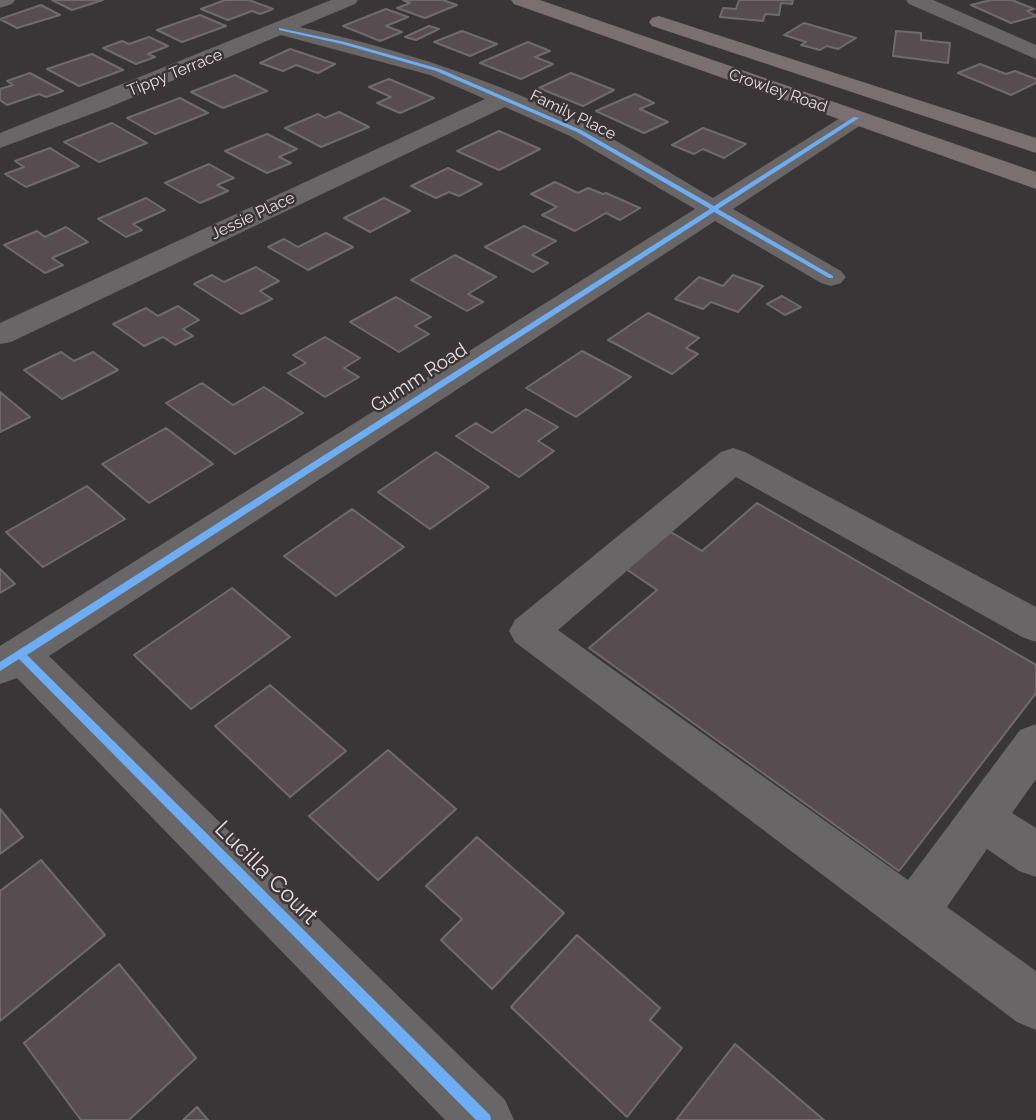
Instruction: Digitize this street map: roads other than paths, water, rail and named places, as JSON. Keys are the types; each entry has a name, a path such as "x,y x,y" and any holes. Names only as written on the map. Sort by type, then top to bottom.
{"main road":[{"name":"Crowley Road","path":"521,0 1036,181"},
{"name":"Crowley Road","path":"638,15 1036,146"}],"street":[{"path":"0,2 5,0"},
{"name":"Tippy Terrace","path":"0,141 348,0"},
{"path":"916,0 1036,53"},
{"name":"Family Place","path":"281,29 438,70 506,98 579,131 831,277"},
{"name":"Jessie Place","path":"0,335 506,98"},
{"name":"Gumm Road","path":"10,660 856,118"},
{"path":"1036,626 733,460 529,631 1036,1003"},
{"name":"Lucilla Court","path":"10,660 485,1120"},
{"path":"913,914 1036,743"},
{"path":"982,819 1036,855"}]}
